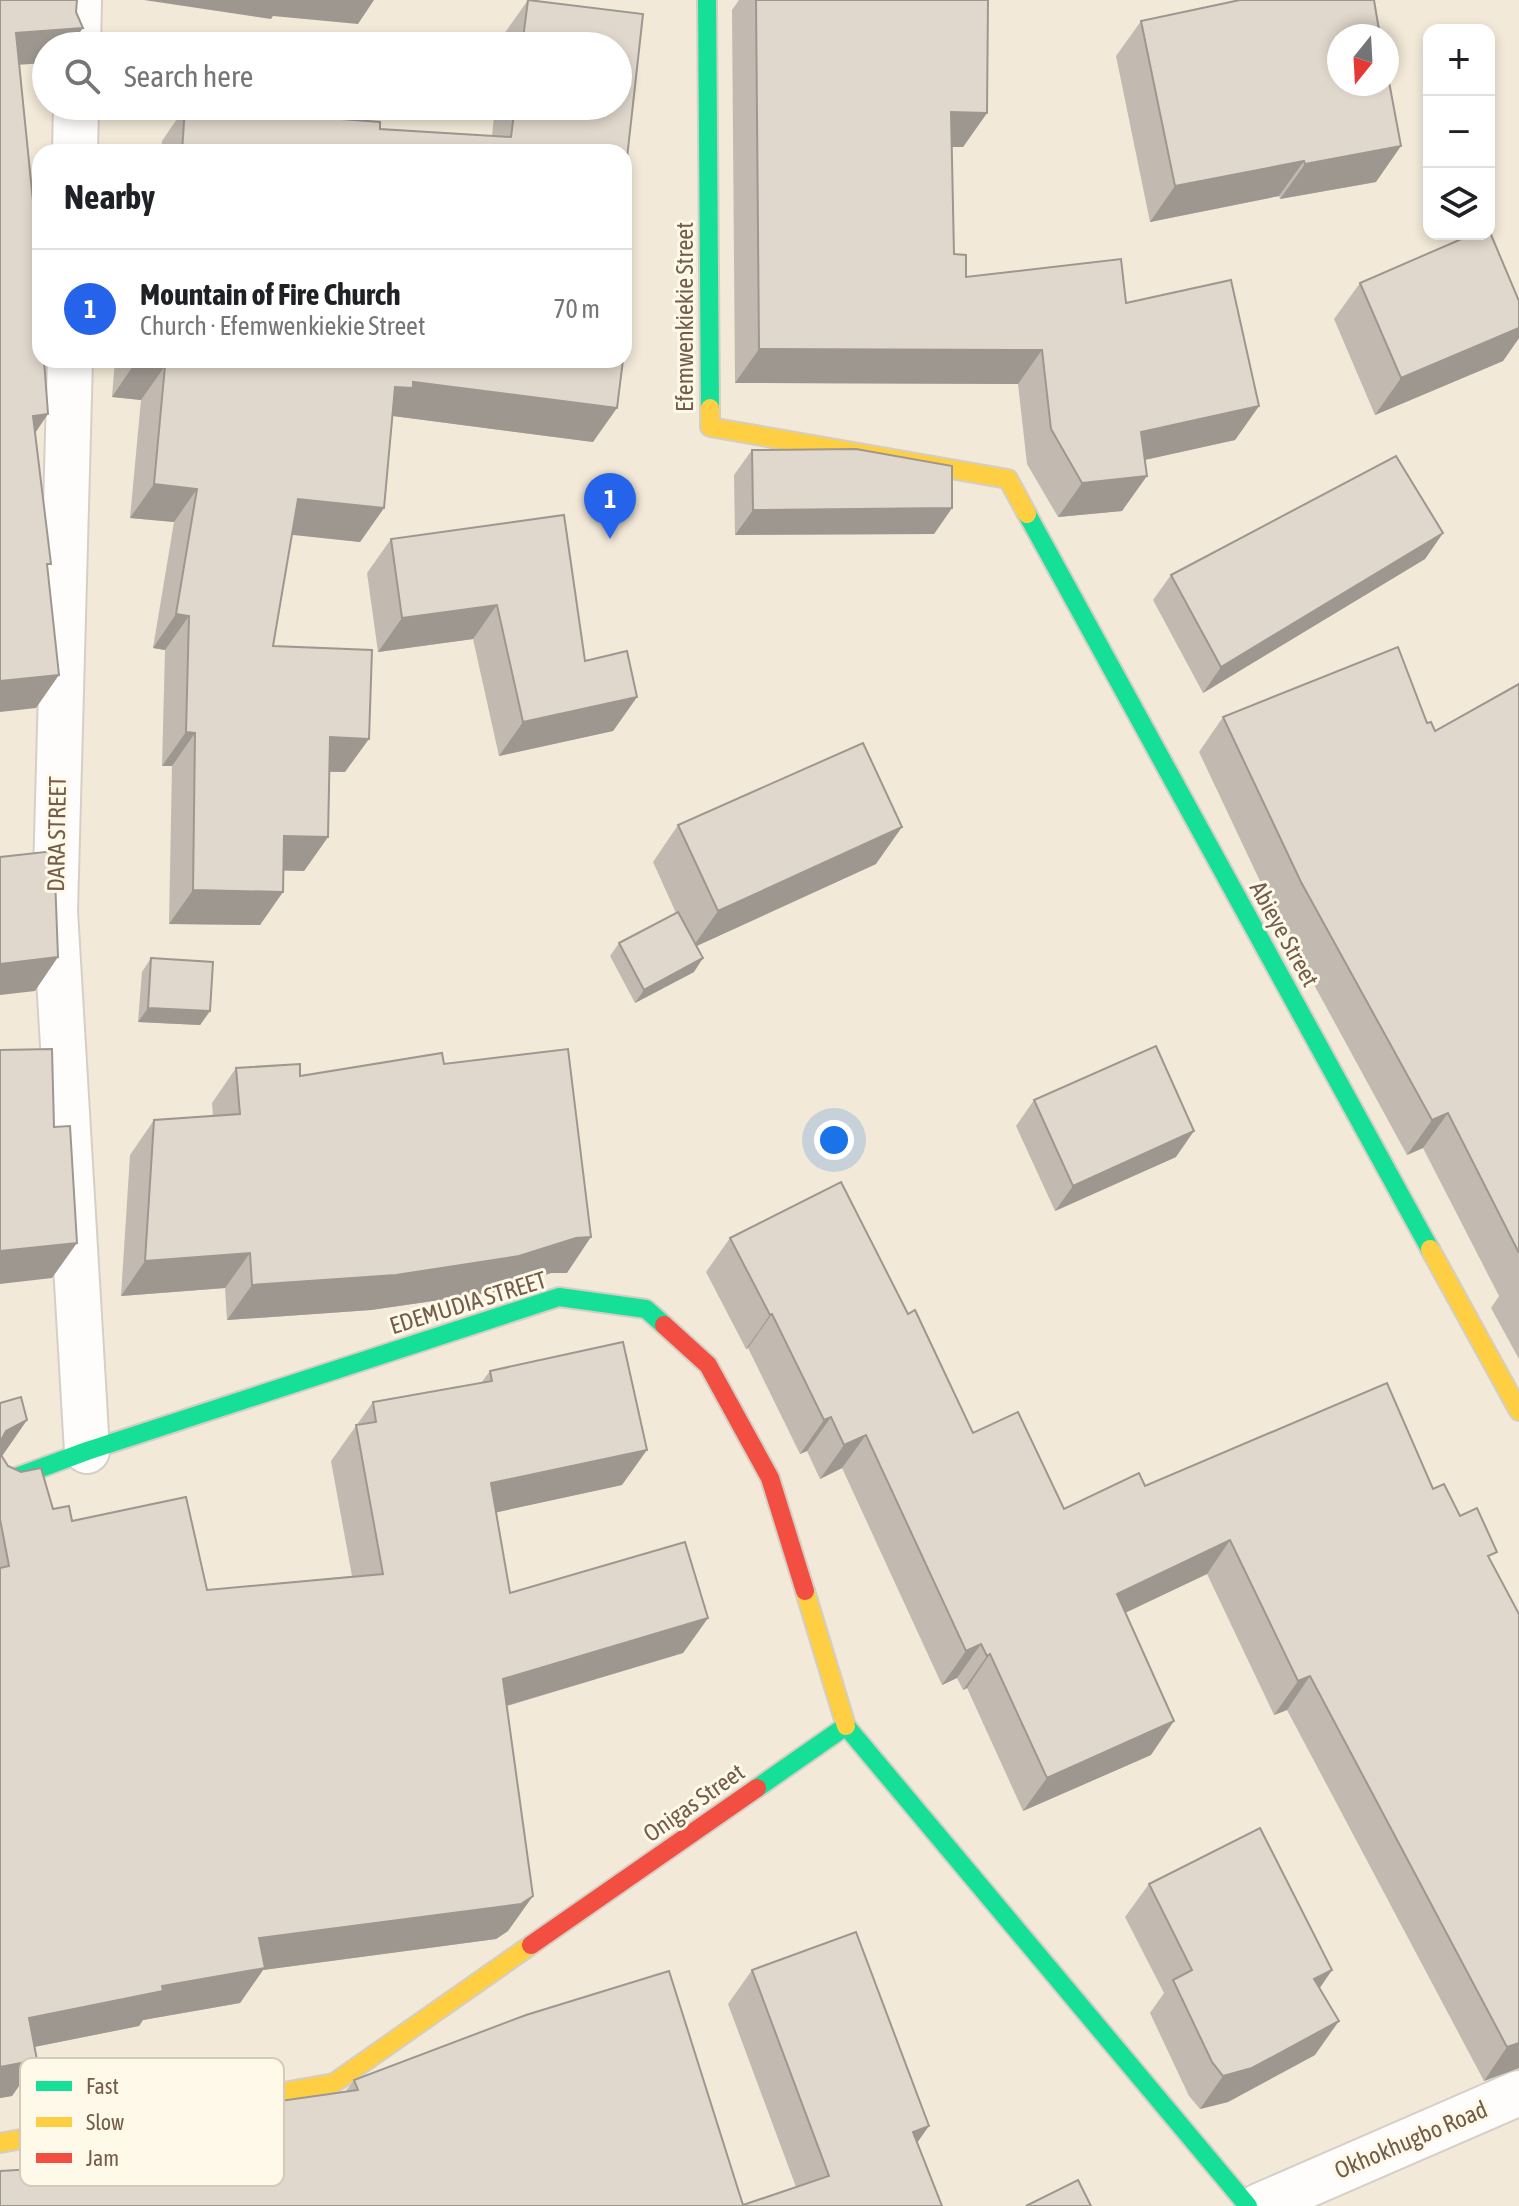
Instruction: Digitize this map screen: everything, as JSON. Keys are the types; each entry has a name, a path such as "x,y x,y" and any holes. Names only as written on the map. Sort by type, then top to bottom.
{"street":[{"path":"78,32 79,0"},
{"name":"Efemwenkiekie Street","path":"707,0 710,427 1008,479"},
{"path":"75,144 76,120"},
{"name":"DARA STREET","path":"70,368 55,911 87,1451"},
{"name":"Abieye Street","path":"1008,479 1519,1411"},
{"name":"EDEMUDIA STREET","path":"0,1483 87,1451 559,1297 646,1309 708,1365 770,1478 846,1726"},
{"path":"846,1726 1248,2206"},
{"name":"Onigas Street","path":"284,2092 334,2083 846,1726"},
{"name":"Okhokhugbo Road","path":"1259,2206 1519,2093"},
{"name":"Onigas Street","path":"0,2143 20,2139"}],"shaded area":[{"path":"0,0 1519,0 1519,2206 0,2206"}],"building":[{"path":"0,0 77,0 76,12 83,28 16,33 32,191 32,368 45,368 48,414 33,416 51,564 47,564 59,675 0,681"},
{"path":"528,0 643,14 632,113 632,32 524,32"},
{"path":"756,0 988,0 987,113 951,112 954,254 966,255 966,277 1121,259 1126,303 1231,280 1259,406 1141,432 1147,476 1082,483 1051,429 1042,350 759,349"},
{"path":"1240,0 1374,0 1378,24 1327,24 1327,96 1392,96 1401,146 1175,186 1141,21"},
{"path":"184,120 354,120 380,122 380,129 511,137 513,120 631,120 629,144 183,144"},
{"path":"1459,240 1493,240 1519,301 1519,328 1401,378 1360,283"},
{"path":"165,368 622,368 617,408 413,382 413,388 395,387 384,508 298,499 273,646 372,650 369,739 330,737 328,837 284,836 283,892 193,890 195,733 186,732 189,616 176,614 197,489 154,484"},
{"path":"856,449 952,466 952,508 753,510 752,450"},
{"path":"1396,456 1443,533 1221,667 1171,575"},
{"path":"564,515 585,661 627,651 637,697 523,722 497,605 402,618 391,539"},
{"path":"1398,647 1427,723 1431,722 1435,731 1519,684 1519,1253 1448,1113 1432,1120 1301,882 1223,717"},
{"path":"863,743 902,827 718,911 678,825"},
{"path":"54,851 58,957 0,964 0,857"},
{"path":"678,912 703,958 644,990 619,943"},
{"path":"151,958 213,962 210,1011 148,1008"},
{"path":"1156,1046 1194,1131 1073,1186 1034,1100"},
{"path":"52,1049 54,1127 70,1126 77,1243 0,1251 0,1050"},
{"path":"568,1049 591,1237 576,1238 519,1256 396,1275 252,1285 250,1253 145,1261 154,1120 240,1114 236,1068 300,1064 300,1076 442,1053 444,1064"},
{"path":"841,1182 908,1314 915,1310 973,1433 1018,1412 1064,1509 1139,1473 1145,1486 1387,1383 1433,1489 1444,1484 1460,1516 1477,1508 1497,1552 1488,1556 1519,1614 1519,2043 1507,2047 1310,1676 1298,1681 1230,1540 1117,1594 1174,1721 1047,1778 990,1654 987,1656 981,1644 966,1651 866,1435 844,1445 831,1417 824,1420 772,1314 730,1238"},
{"path":"623,1342 647,1450 491,1483 510,1593 685,1542 708,1618 503,1679 533,1896 521,1904 259,1938 265,1968 162,1986 163,1991 29,2018 37,2058 20,2058 20,2063 0,2067 0,1568 9,1566 0,1519 0,1442 1,1455 8,1466 21,1472 41,1468 53,1509 69,1506 72,1521 186,1497 207,1590 383,1574 356,1425 376,1422 373,1402 492,1381 490,1371"},
{"path":"21,1397 27,1420 6,1431 0,1442 0,1403"},
{"path":"1260,1828 1332,1970 1314,1979 1339,2021 1252,2068 1223,2076 1212,2062 1173,1980 1192,1970 1149,1884"},
{"path":"856,1932 929,2126 913,2132 942,2206 0,2206 0,2171 20,2170 20,2186 284,2186 284,2101 358,2090 354,2080 526,2015 669,1971 743,2205 829,2176 752,1970"},
{"path":"1078,2180 1091,2206 1026,2206"}],"traffic: fast":[{"path":"707,0 710,408"},
{"path":"1027,514 1430,1249"},
{"path":"0,1483 87,1451 559,1297 646,1309 664,1325"},
{"path":"757,1788 846,1726 1248,2206"}],"traffic: slow":[{"path":"710,408 710,427 1008,479 1027,514"},
{"path":"1430,1249 1519,1411"},
{"path":"805,1591 846,1726"},
{"path":"284,2092 334,2083 531,1945"},
{"path":"0,2143 20,2139"}],"traffic: jam":[{"path":"664,1325 708,1365 770,1478 805,1591"},
{"path":"531,1945 757,1788"}],"place":[{"name":"Mountain of Fire Church","path":"610,539"}]}
